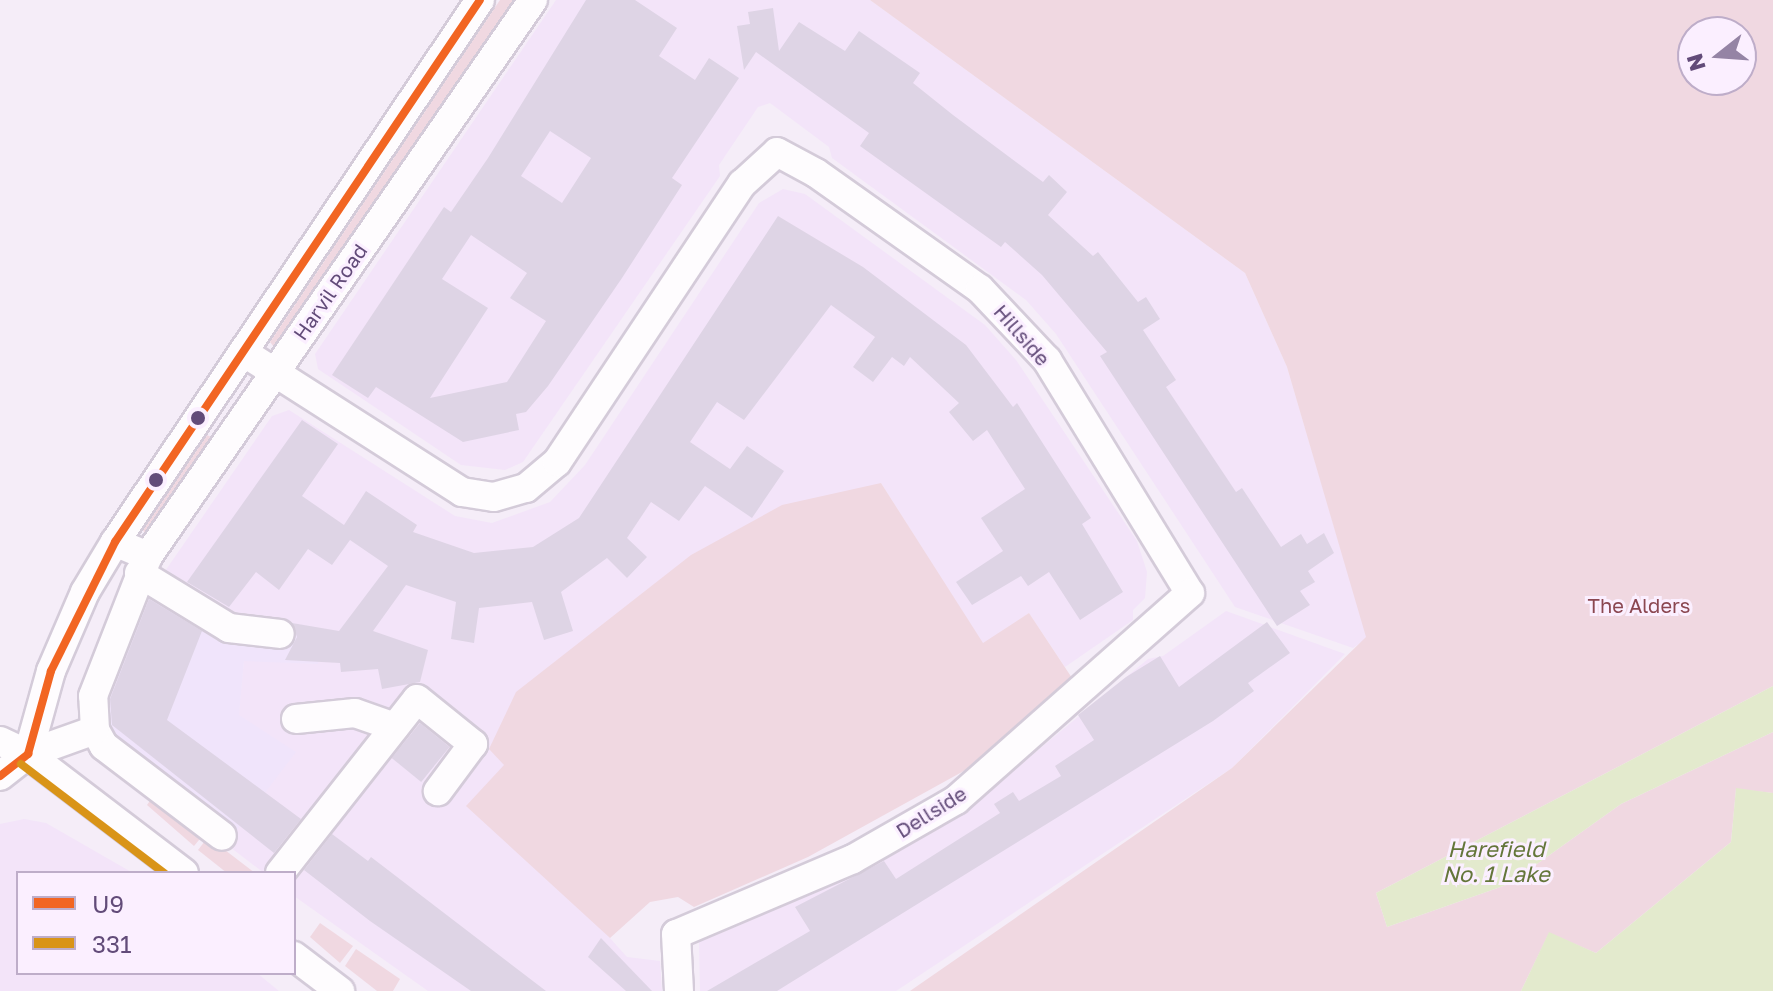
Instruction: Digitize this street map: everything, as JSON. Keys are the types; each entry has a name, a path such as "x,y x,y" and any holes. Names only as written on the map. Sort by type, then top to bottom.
{"street":[{"name":"Harvil Road","path":"28,754 51,671 115,542 480,0"},
{"name":"Harvil Road","path":"95,730 93,696 144,564 533,0"},
{"name":"Hillside","path":"275,371 462,492 494,497 526,488 557,462 742,184 777,152 866,208 1012,319 1047,360 1190,593"},
{"path":"243,352 275,371"},
{"path":"115,542 229,628 280,634"},
{"name":"Dellside","path":"679,991 676,934 853,859 956,800 1190,593"},
{"path":"282,871 417,699 473,744 438,791"},
{"path":"296,719 355,713 395,727"},
{"path":"0,776 28,754 95,730 104,746 222,836"},
{"path":"0,741 28,754 181,871"},
{"path":"296,958 340,991"}],"shaded area":[{"path":"556,0 870,0 1245,273 1287,367 1367,638 1353,648 1235,607 1056,334 1026,300 832,158 829,147 770,103 758,107 719,165 720,176 523,462 505,470 461,465 318,369 315,354"},
{"path":"783,189 805,194 985,325 1016,360 1137,541 1147,572 1145,598 1133,610 1133,620 1065,667 1029,613 983,644 881,483 505,764 590,916 627,957 660,961 662,991 428,991 296,897 296,871 261,871 226,844 244,660 318,664 212,611 161,577 272,416 289,410 455,516 492,523 550,502 585,465 759,203"},
{"path":"161,577 212,611 325,630 318,664 244,661 239,715 296,752 226,844 101,747 120,599 146,599"},
{"path":"1226,611 1345,654 1232,768 896,991 700,991 699,941 853,876 957,817 1148,659 1163,656"},
{"path":"24,819 46,823 130,871 16,871 16,975 259,975 279,991 0,991 0,824"}],"green space":[{"path":"500,0 519,0 274,347 270,342"},
{"name":"The Alders","path":"870,0 1773,0 1773,686 1376,893 1387,927 1509,884 1621,804 1773,732 1773,793 1736,789 1731,842 1596,953 1549,933 1521,991 910,991 1232,768 1366,637 1287,367 1245,273"},
{"path":"207,435 213,438 146,535 143,530"},
{"path":"881,483 983,643 1029,613 1072,678 971,767 808,857 694,907 678,897 650,902 610,938 466,806 504,765 489,749 516,692 691,555 782,505"},
{"path":"154,795 204,834 194,846 147,805"},
{"path":"208,837 252,871 224,871 198,850"},
{"path":"320,923 353,946 340,963 310,937"},
{"path":"356,949 400,979 393,991 377,991 345,966"}],"water":[{"name":"Harefield No. 1 Lake","path":"1773,686 1773,732 1621,804 1509,884 1387,927 1376,893"},
{"name":"Harefield No. 1 Lake","path":"1736,788 1773,793 1773,991 1521,991 1549,932 1596,953 1731,842"}],"building":[{"path":"586,0 635,0 677,28 659,56 695,80 709,58 739,78 672,178 682,185 622,278 548,386 526,412 516,414 519,430 463,442 376,387 368,398 332,375 444,207 451,212","holes":["550,131 591,158 562,203 521,176","471,235 527,273 510,298 546,321 507,382 430,398 488,308 442,279"]},
{"path":"773,8 779,51 799,22 845,51 859,31 920,73 913,83 953,115 1043,182 1049,175 1067,192 1048,215 1093,256 1098,252 1138,302 1146,297 1160,319 1143,330 1176,380 1166,387 1236,492 1242,488 1281,547 1301,534 1307,544 1324,533 1334,553 1308,571 1315,582 1300,591 1310,605 1277,626 1100,356 1107,352 1042,275 1005,242 1001,247 860,146 869,133 756,52 744,70 737,26 750,24 748,12"},
{"path":"778,216 863,267 966,345 1013,407 1017,403 1091,518 1082,524 1123,592 1080,620 1049,572 1028,586 1021,576 972,605 956,582 1003,551 981,518 1025,489 987,430 973,441 949,412 959,403 910,357 904,366 892,357 873,382 853,367 875,337 831,305 744,420 717,402 690,442 730,469 747,446 784,471 752,518 705,486 679,521 651,502 627,538 647,557 627,578 607,558 561,592 573,631 544,640 532,602 479,608 474,643 451,639 456,602 406,585 373,631 428,650 420,682 382,689 378,669 341,672 340,663 285,660 297,637 292,623 339,631 388,566 350,540 332,565 308,549 279,590 256,572 229,607 187,582 302,420 338,444 302,496 344,525 366,491 417,525 413,532 474,553 533,547 579,518"},
{"path":"149,599 202,631 167,720 301,819 274,853 112,725 110,699"},
{"path":"1267,622 1290,653 1248,683 1254,691 1213,721 777,991 707,991 810,931 795,907 884,861 896,879 1000,813 994,804 1013,792 1019,801 1061,776 1055,766 1094,740 1078,715 1126,677 1160,656 1179,687"},
{"path":"420,723 450,747 421,782 392,758"},
{"path":"332,834 368,861 371,857 546,991 471,991 370,921 304,870"},
{"path":"601,938 652,991 626,991 588,957"}],"transit line":[{"name":"U9","path":"0,776 28,754 51,671 115,542 480,0"},
{"name":"331","path":"21,764 161,871"}]}
